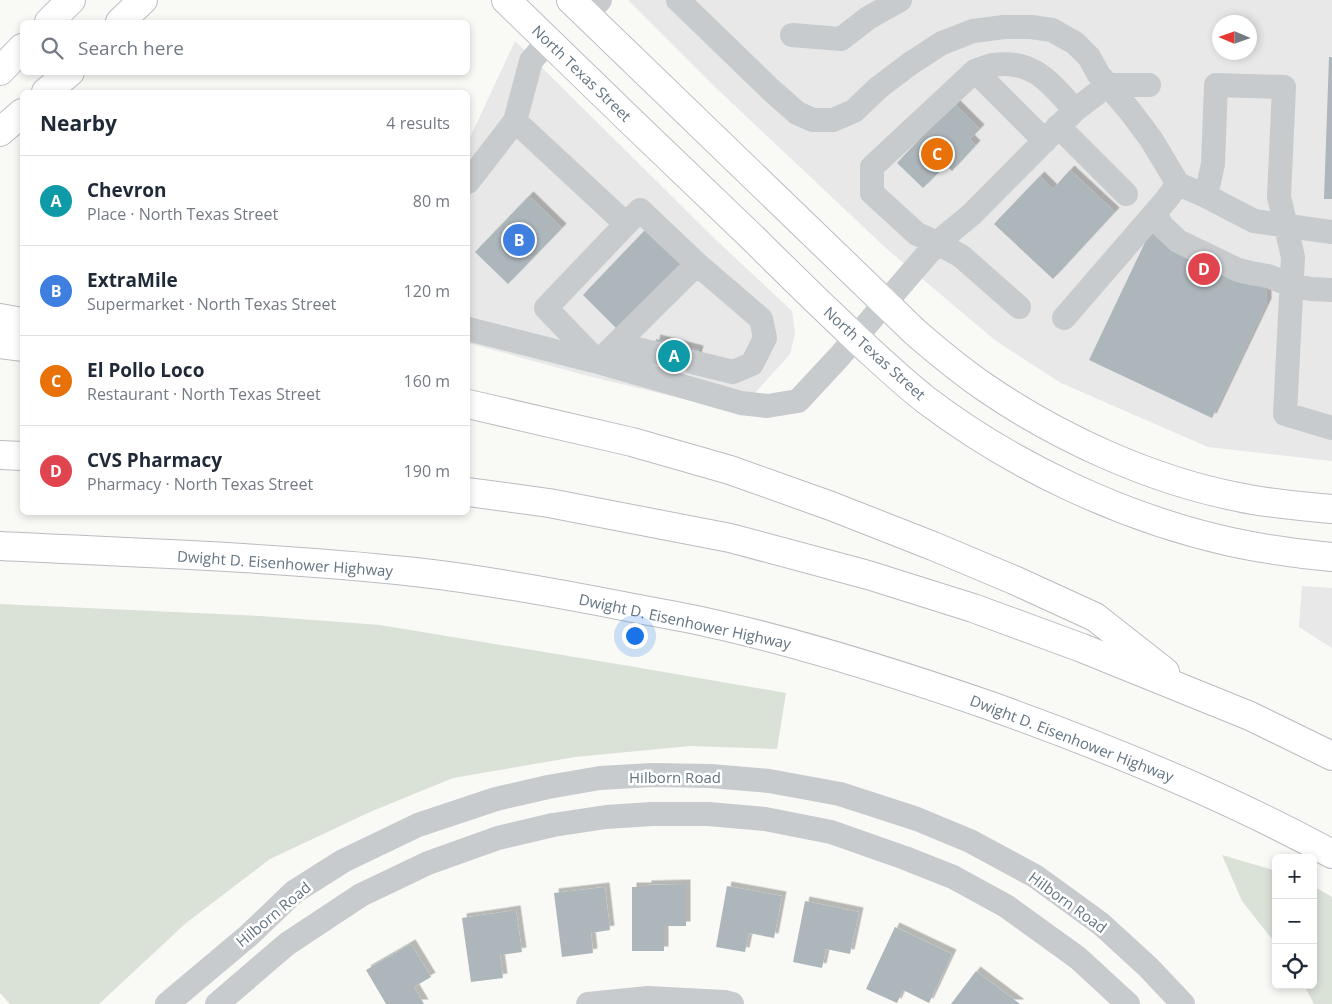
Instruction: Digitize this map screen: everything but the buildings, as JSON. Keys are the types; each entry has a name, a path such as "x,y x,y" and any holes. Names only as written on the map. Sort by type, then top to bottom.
{"main road":[{"path":"51,20 71,0"},
{"path":"122,20 143,0"},
{"name":"North Texas Street","path":"506,0 889,369 959,424 1046,475 1100,499 1150,518 1188,531 1229,541 1268,549 1332,557"},
{"path":"586,5 915,332 950,362 986,388 1030,416 1070,437 1118,459 1162,476 1238,497 1332,509"},
{"path":"0,71 20,50"},
{"path":"48,90 66,75"},
{"path":"0,132 20,115"},
{"path":"0,318 20,322"},
{"path":"0,344 20,347"},
{"path":"470,404 632,442 730,470 831,506 933,546 1095,617 1190,691"},
{"path":"0,455 20,456"},
{"path":"470,492 549,503 730,538 868,575 973,608 1082,648 1250,716 1332,756"},
{"name":"Dwight D. Eisenhower Highway","path":"0,546 274,560 416,572 545,590 722,626 843,658 949,691 1054,728 1146,765 1223,799 1332,854"}],"street":[{"path":"678,0 770,90 797,113 813,120 832,120 854,111 911,63 942,43 973,31 1004,27 1052,30 1074,43 1089,56 1099,75 1130,111 1151,140 1178,184 1254,221 1332,232"},
{"path":"792,35 841,38 868,18 900,0"},
{"path":"470,179 515,121 531,61 548,41"},
{"path":"1019,307 961,256 917,234 872,193 872,167 975,71 992,65 1020,64 1044,76 1075,110"},
{"path":"975,71 1126,194"},
{"path":"470,330 598,362 742,403 767,406 798,400 856,338 937,243 972,214 1075,110 1108,84 1149,85"},
{"path":"1206,196 1213,164 1216,85 1284,87 1279,197 1293,257 1285,414 1332,428"},
{"path":"515,121 626,224"},
{"path":"1064,318 1178,184"},
{"path":"598,362 546,308 640,210 697,264 761,319 765,338 752,364 734,372 696,363"},
{"path":"1154,213 1162,226 1178,241 1238,270 1268,276 1291,285 1311,289 1332,290"},
{"path":"598,362 697,264"},
{"path":"616,344 652,353"},
{"name":"Hilborn Road","path":"167,1004 248,936 294,892 344,861 418,825 496,798 548,787 600,778 662,775 711,776 769,781 840,794 917,819 970,840 1035,876 1101,924 1148,967 1183,1004"},
{"path":"217,1004 295,938 361,895 428,863 498,838 553,825 606,817 652,814 708,814 765,819 830,832 953,877 1006,906 1078,958 1128,1004"},
{"path":"588,1004 648,998 732,1004"}],"shaded area":[{"path":"628,0 1332,0 1332,461 1208,447 1061,383 996,341 888,250 714,86"},
{"path":"515,41 716,240 792,311 795,334 790,354 738,412 588,376 470,344 470,138"},
{"path":"1302,586 1332,588 1332,648 1299,627"},
{"path":"0,604 260,616 380,625 786,693 777,749 690,746 575,757 453,778 370,812 270,859 186,923 99,1004 10,1004 0,993"},
{"path":"1222,855 1272,870 1272,939 1242,901"},
{"path":"1317,888 1332,897 1332,1004 1314,1004 1306,989 1317,989"}],"tunnel":[{"path":"653,353 696,363"}],"place":[{"name":"El Pollo Loco","path":"937,154"},
{"name":"ExtraMile","path":"519,240"},
{"name":"CVS Pharmacy","path":"1204,269"},
{"name":"Chevron","path":"674,356"}]}
